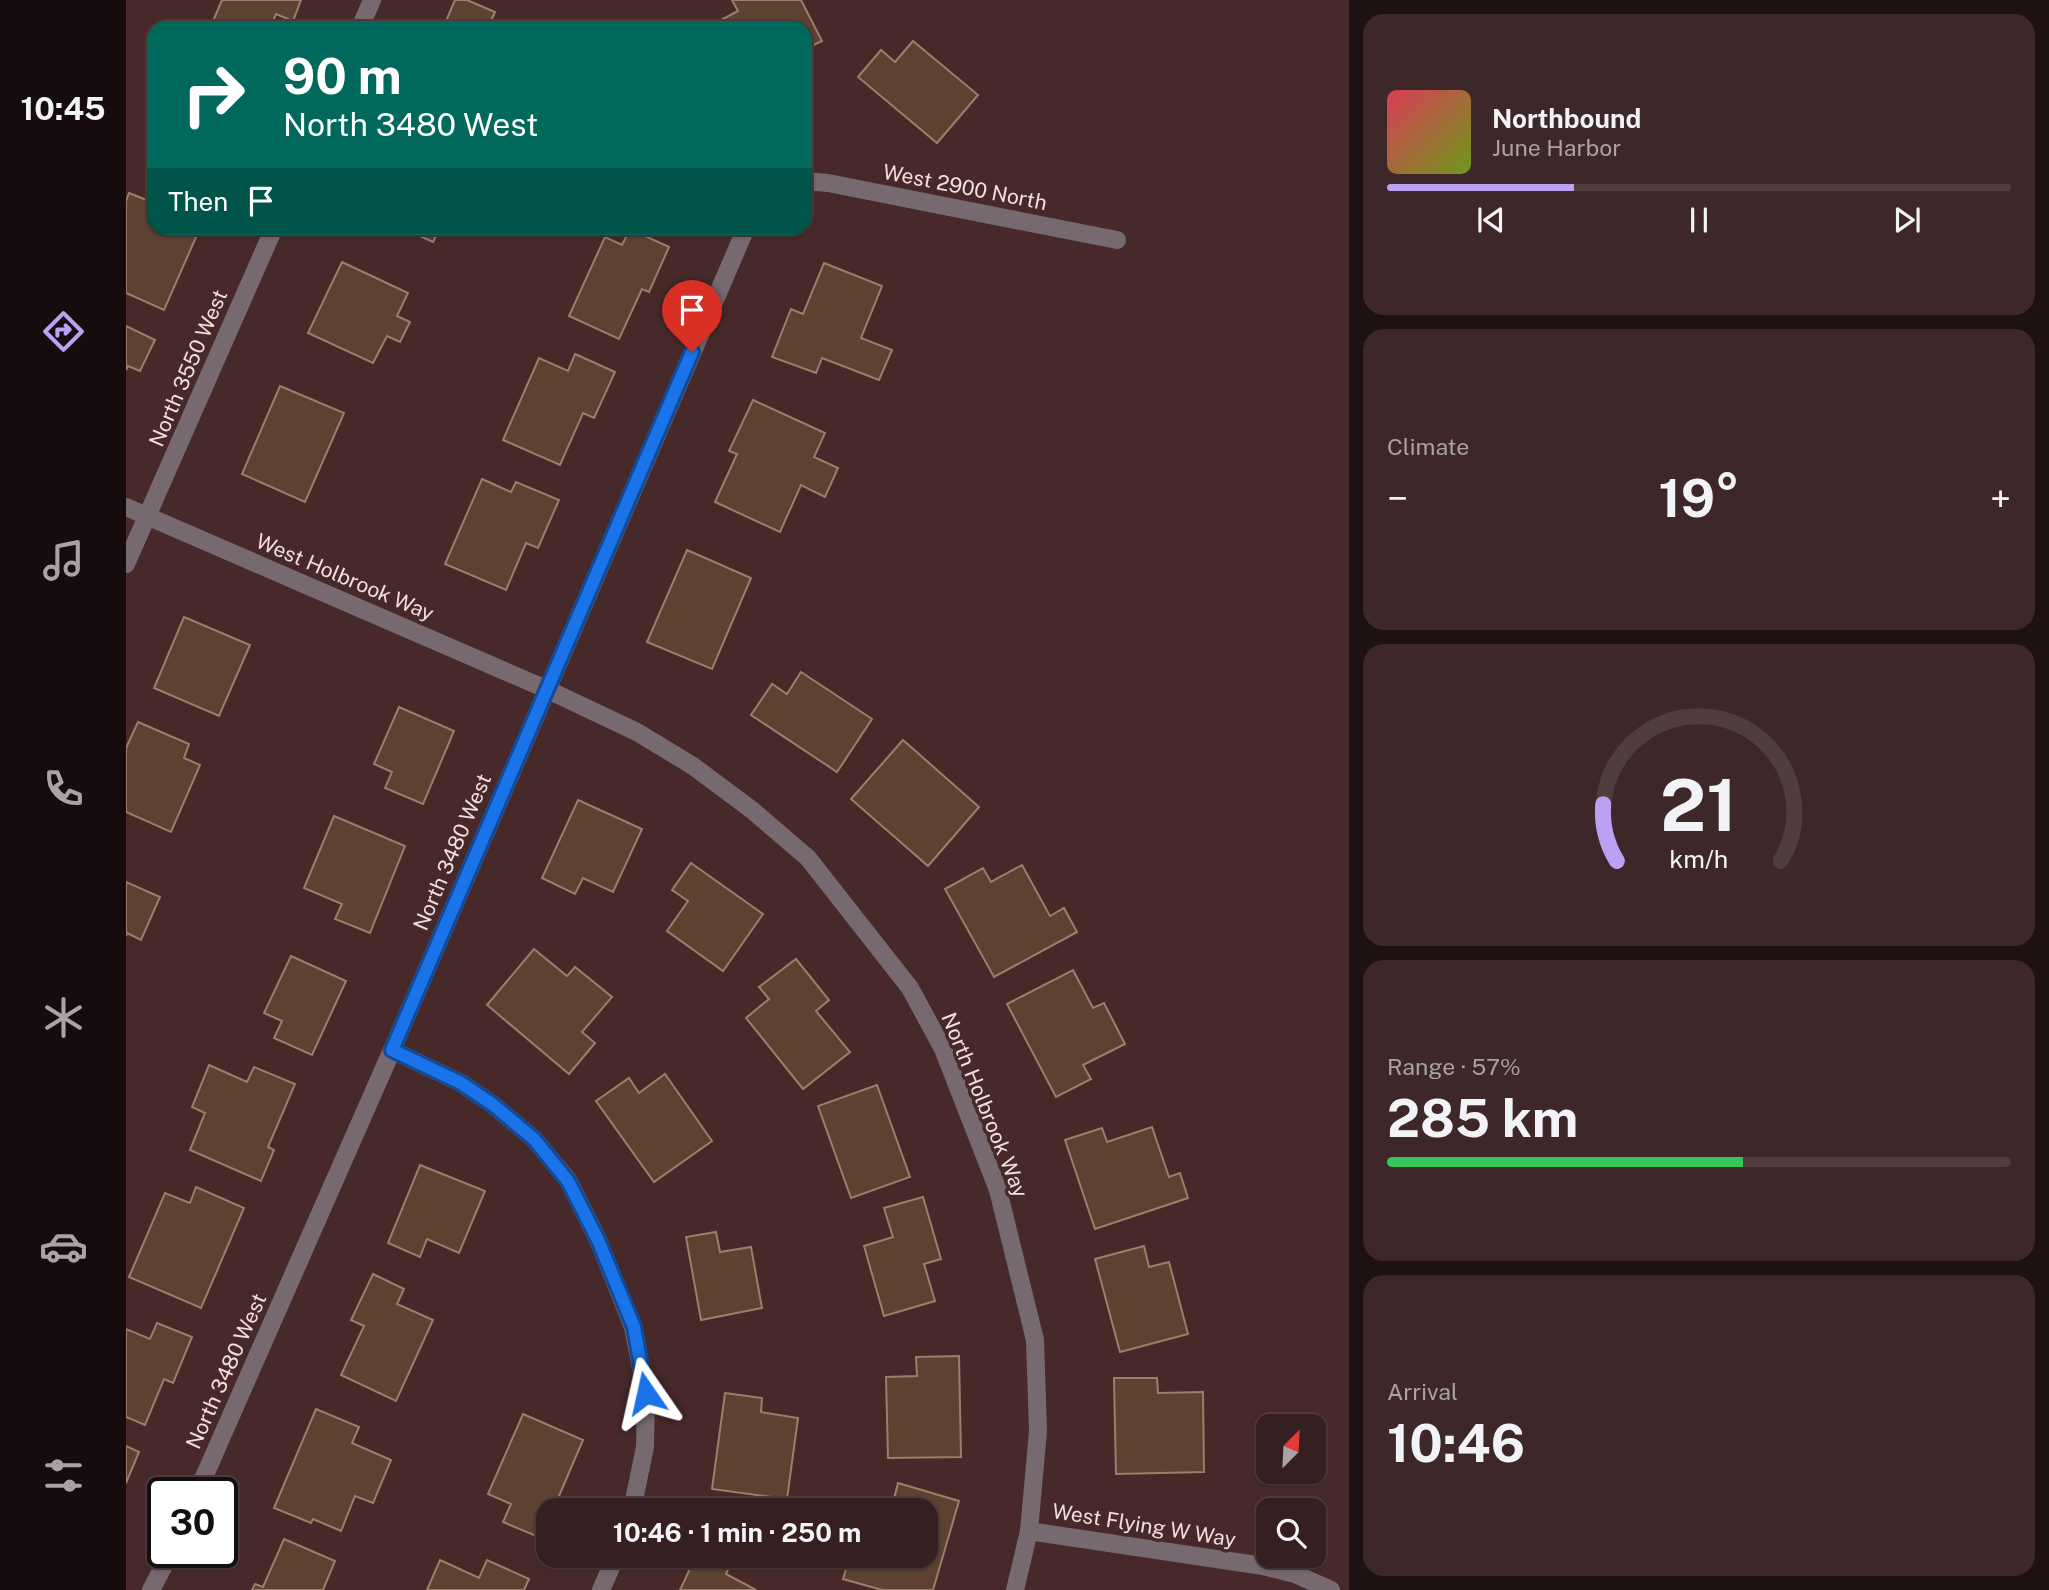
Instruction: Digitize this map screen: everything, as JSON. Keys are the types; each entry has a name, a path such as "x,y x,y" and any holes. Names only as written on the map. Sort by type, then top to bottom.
{"street":[{"path":"363,21 372,0"},
{"name":"West 2900 North","path":"812,182 841,185 1117,240"},
{"name":"North 3550 West","path":"126,564 271,235"},
{"name":"North 3480 West","path":"204,1477 392,1050 545,689 743,235"},
{"name":"West Holbrook Way","path":"126,507 545,689"},
{"name":"North Holbrook Way","path":"545,689 637,732 693,766 752,810 808,858 911,988 943,1049 998,1190 1035,1340 1038,1431 1029,1531 1015,1590"},
{"path":"392,1050 461,1083 492,1104 534,1139 568,1181 598,1240 634,1327 646,1393 646,1447 635,1498"},
{"name":"West Flying W Way","path":"1029,1531 1263,1566 1295,1574 1331,1590"},
{"path":"151,1590 163,1568"},
{"path":"601,1590 611,1568"}],"building":[{"path":"222,0 301,0 293,21 276,14 273,21 213,21"},
{"path":"455,0 467,0 495,12 491,21 446,21"},
{"path":"732,0 801,0 812,21 719,21 738,11"},
{"path":"812,21 822,41 812,46"},
{"path":"913,41 978,95 937,143 858,77 881,50 895,62"},
{"path":"129,193 147,200 147,235 197,235 164,310 126,293 126,201"},
{"path":"418,235 436,235 433,242"},
{"path":"627,235 643,235 669,247 649,292 642,289 619,339 569,316 605,237 622,245"},
{"path":"342,262 408,293 397,316 410,322 400,342 387,336 373,363 308,333"},
{"path":"824,263 882,286 861,338 892,350 879,380 822,358 816,373 772,357 791,309 803,314"},
{"path":"126,326 155,340 140,371 128,366 126,370"},
{"path":"575,354 615,372 594,418 583,413 560,465 503,440 539,358 568,371"},
{"path":"280,386 344,413 305,502 242,474"},
{"path":"753,400 825,433 814,457 838,468 825,497 801,485 780,532 715,502 737,454 729,451"},
{"path":"482,479 511,492 516,482 559,500 538,548 526,543 506,590 445,564"},
{"path":"687,550 751,578 712,669 647,642"},
{"path":"184,617 250,645 219,716 154,688"},
{"path":"801,672 872,719 837,772 751,715 772,684 787,694"},
{"path":"399,707 454,731 423,804 385,788 392,772 374,764"},
{"path":"138,722 189,744 184,758 200,765 171,832 126,812 126,748"},
{"path":"903,740 979,807 928,866 851,799"},
{"path":"578,800 642,829 613,892 583,878 575,894 542,878"},
{"path":"334,816 405,846 370,933 335,919 342,904 304,888"},
{"path":"691,863 763,914 723,971 667,931 688,901 672,890"},
{"path":"1022,865 1050,916 1064,908 1077,932 994,977 945,889 983,868 991,882"},
{"path":"126,882 160,897 141,940 127,933 126,936"},
{"path":"534,949 567,976 575,967 612,997 582,1032 595,1043 569,1074 487,1005"},
{"path":"291,956 346,981 312,1055 274,1038 282,1021 264,1013"},
{"path":"796,959 829,1000 816,1011 850,1052 803,1089 746,1018 769,999 759,987"},
{"path":"1073,970 1093,1008 1104,1003 1125,1044 1083,1065 1091,1079 1056,1097 1007,1004"},
{"path":"209,1065 247,1082 254,1067 295,1084 268,1147 274,1150 261,1181 190,1150 205,1113 192,1107"},
{"path":"665,1074 712,1141 654,1182 596,1101 629,1078 639,1093"},
{"path":"877,1085 910,1177 851,1198 818,1106"},
{"path":"1152,1127 1169,1177 1180,1173 1188,1198 1095,1229 1065,1140 1102,1128 1107,1142"},
{"path":"420,1165 485,1191 459,1253 427,1239 420,1257 388,1243"},
{"path":"196,1187 244,1208 201,1308 129,1277 165,1193 190,1203"},
{"path":"923,1197 941,1259 924,1264 935,1301 884,1316 864,1246 893,1237 884,1208"},
{"path":"716,1232 720,1252 751,1247 762,1308 701,1320 686,1237"},
{"path":"1144,1246 1149,1267 1169,1262 1188,1334 1120,1352 1095,1259"},
{"path":"373,1274 404,1289 397,1304 433,1320 396,1401 341,1375 364,1326 351,1320"},
{"path":"157,1323 192,1337 173,1383 164,1379 145,1425 126,1417 126,1329 150,1339"},
{"path":"959,1356 961,1457 888,1458 886,1377 917,1376 916,1357"},
{"path":"1114,1378 1157,1378 1158,1393 1203,1392 1204,1472 1116,1474"},
{"path":"725,1393 762,1398 761,1412 798,1418 787,1498 712,1489"},
{"path":"316,1409 359,1427 352,1443 391,1460 373,1503 355,1496 341,1531 313,1519 311,1523 274,1508"},
{"path":"523,1414 583,1440 558,1498 536,1498 536,1536 503,1522 511,1504 488,1494"},
{"path":"126,1446 139,1452 126,1483"},
{"path":"898,1483 959,1501 933,1590 882,1590 843,1579 846,1568 938,1568 938,1498 894,1498"},
{"path":"284,1539 335,1561 323,1590 252,1590 255,1584 263,1587"},
{"path":"440,1560 479,1578 487,1560 529,1579 524,1590 427,1590"},
{"path":"690,1568 729,1568 726,1574 756,1590 680,1590"}],"route":[{"path":"646,1393 634,1327 598,1240 568,1181 534,1139 492,1104 461,1083 392,1050 692,352"}]}
